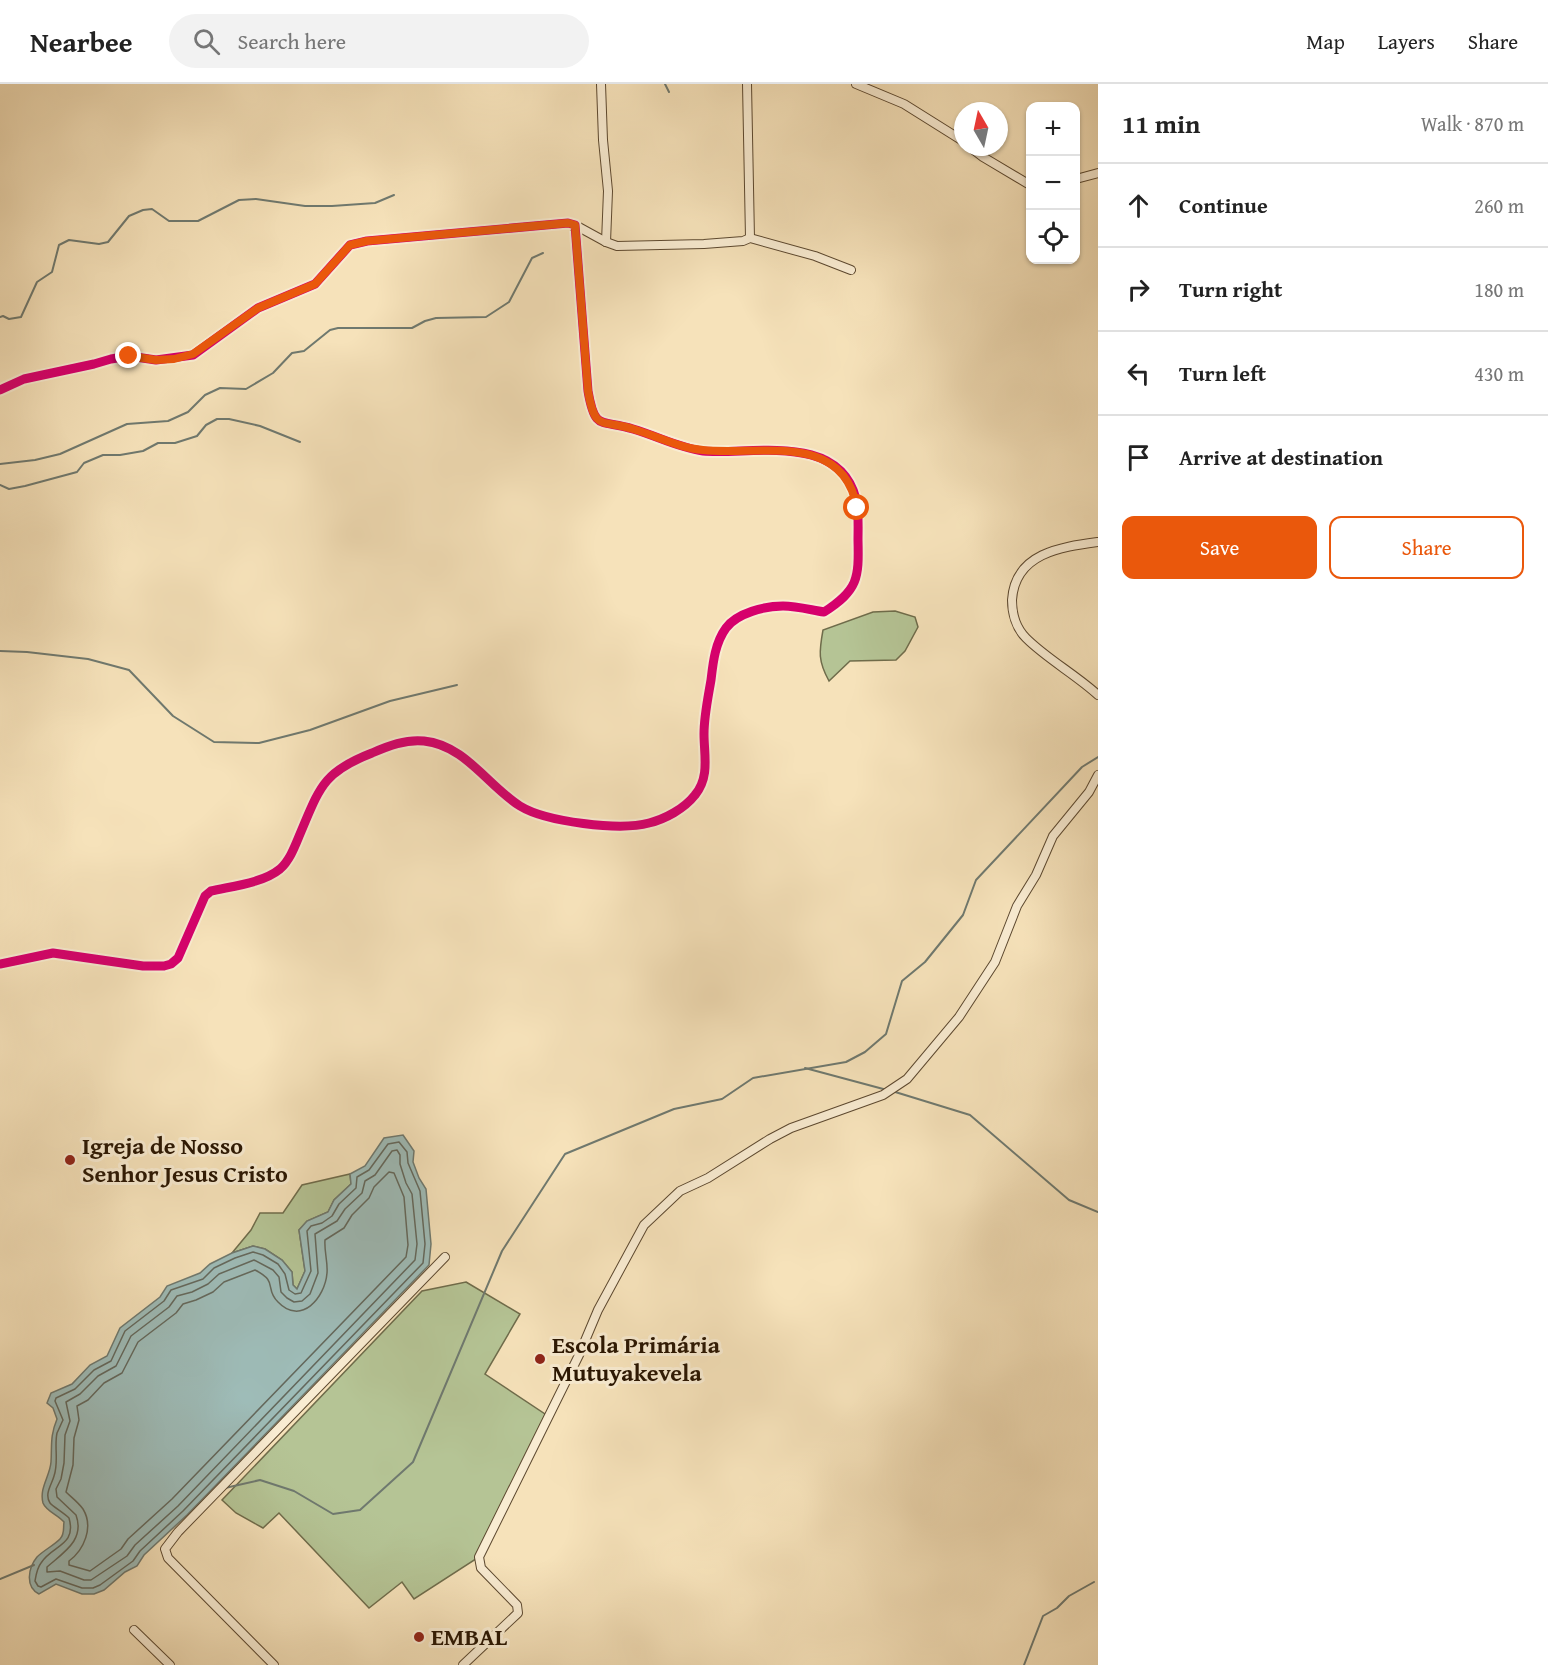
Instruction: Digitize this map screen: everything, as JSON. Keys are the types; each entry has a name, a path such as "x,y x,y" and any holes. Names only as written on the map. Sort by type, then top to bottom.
{"street":[{"path":"601,84 608,191 606,242"},
{"path":"747,84 750,238"},
{"path":"856,84 904,104 954,135"},
{"path":"982,156 1026,183"},
{"path":"1080,178 1098,172"},
{"path":"0,390 34,376 111,359 129,356 156,360 174,359 193,354 258,308 315,284 350,245 367,241 568,223 616,246 687,245 743,241 750,238 814,256 851,270"},
{"path":"0,964 53,953 143,966 171,964 178,958 205,896 211,891 260,878 278,870 291,853 316,796 333,773 346,763 394,744 422,740 446,746 457,752 500,793 533,814 557,820 611,825 647,824 667,816 696,795 706,771 707,754 704,736 712,673 717,646 726,627 750,612 784,606 824,612 846,598 859,571 855,497 842,472 810,455 790,450 703,450 598,421 591,406 588,391 575,225"},
{"path":"1098,542 1071,545 1036,558 1025,567 1013,586 1012,608 1016,623 1025,637 1098,695"},
{"path":"463,1665 518,1613 519,1609 481,1568 479,1557 579,1355 598,1310 644,1225 680,1191 708,1178 770,1139 791,1128 883,1095 907,1078 960,1017 995,962 1017,906 1036,875 1053,836 1089,792 1098,775"},
{"path":"274,1665 168,1558 165,1550 169,1542 210,1498 445,1257"},
{"path":"134,1630 170,1665"}],"green space":[{"path":"895,611 915,617 918,627 905,651 896,660 850,661 829,681 820,656 823,630 873,612"},
{"path":"350,1174 351,1184 334,1200 328,1212 307,1221 299,1230 305,1271 297,1289 293,1285 292,1272 282,1260 265,1249 253,1246 232,1253 251,1230 260,1213 283,1213 302,1185"},
{"path":"466,1282 520,1314 485,1374 548,1416 479,1557 414,1599 402,1582 369,1608 279,1513 263,1528 236,1513 222,1500 422,1291"}],"water":[{"path":"403,1135 414,1151 413,1162 426,1189 431,1244 429,1265 187,1515 144,1555 137,1566 125,1572 104,1590 94,1594 82,1594 56,1584 39,1594 35,1591 29,1577 34,1561 60,1539 64,1531 64,1522 47,1508 42,1498 51,1462 52,1436 57,1419 53,1408 47,1403 51,1393 72,1384 90,1365 107,1356 120,1328 160,1297 167,1286 200,1273 210,1264 232,1253 253,1246 265,1249 282,1260 292,1272 293,1285 297,1289 305,1271 299,1230 307,1221 328,1212 334,1200 351,1184 350,1174 365,1166 384,1138"}],"waterway":[{"path":"665,84 669,92"},
{"path":"0,317 9,319 21,317 37,282 52,272 59,245 69,240 99,244 108,242 129,216 143,210 152,209 169,221 198,221 239,200 256,199 305,206 332,206 375,203 394,195"},
{"path":"0,464 35,460 60,454 127,424 168,421 188,412 205,395 220,388 246,389 273,373 292,353 304,351 330,330 338,328 412,328 436,318 486,317 509,302 532,258 543,253"},
{"path":"0,485 9,489 25,486 77,472 84,463 103,455 120,455 143,451 158,443 175,443 197,436 206,425 217,419 229,419 260,426 300,442"},
{"path":"0,651 88,659 129,670 173,716 214,742 259,743 310,730 390,701 457,685"},
{"path":"225,1488 260,1480 294,1491 333,1514 360,1510 413,1462 502,1251 565,1154 674,1109 722,1099 753,1078 846,1062 865,1052 886,1034 902,981 925,962 963,915 976,880 1082,767 1098,757"},
{"path":"805,1068 887,1090"},
{"path":"892,1091 970,1115 1069,1200 1098,1212"},
{"path":"0,1579 34,1565"},
{"path":"1024,1665 1043,1616 1057,1608 1069,1596 1094,1582"}],"cycle path":[{"path":"0,390 24,379 111,359 129,356 156,360 193,355 258,308 315,284 350,245 367,241 568,223 575,225 588,391 593,413 597,418 601,422 633,429 677,445 703,451 768,450 813,455 832,464 847,478 856,499 858,514 857,574 844,597 824,612 788,606 752,611 737,618 726,628 715,653 706,707 703,781 691,800 668,816 649,823 620,826 583,824 547,817 532,812 508,798 452,750 424,741 404,742 356,760 343,767 325,783 313,804 292,853 280,869 265,878 211,891 205,896 178,958 171,964 143,966 53,953 0,964"}],"place":[{"name":"Igreja de Nosso Senhor Jesus Cristo","path":"70,1160"},
{"name":"Escola Primária Mutuyakevela","path":"540,1359"},
{"name":"EMBAL","path":"419,1637"}],"route":[{"path":"129,356 156,360 174,359 193,354 258,308 315,284 350,245 367,241 568,223 575,225 588,391 591,406 598,421 603,424 626,427 688,448 738,451 790,450 810,455 842,472 855,497 857,508"}]}
